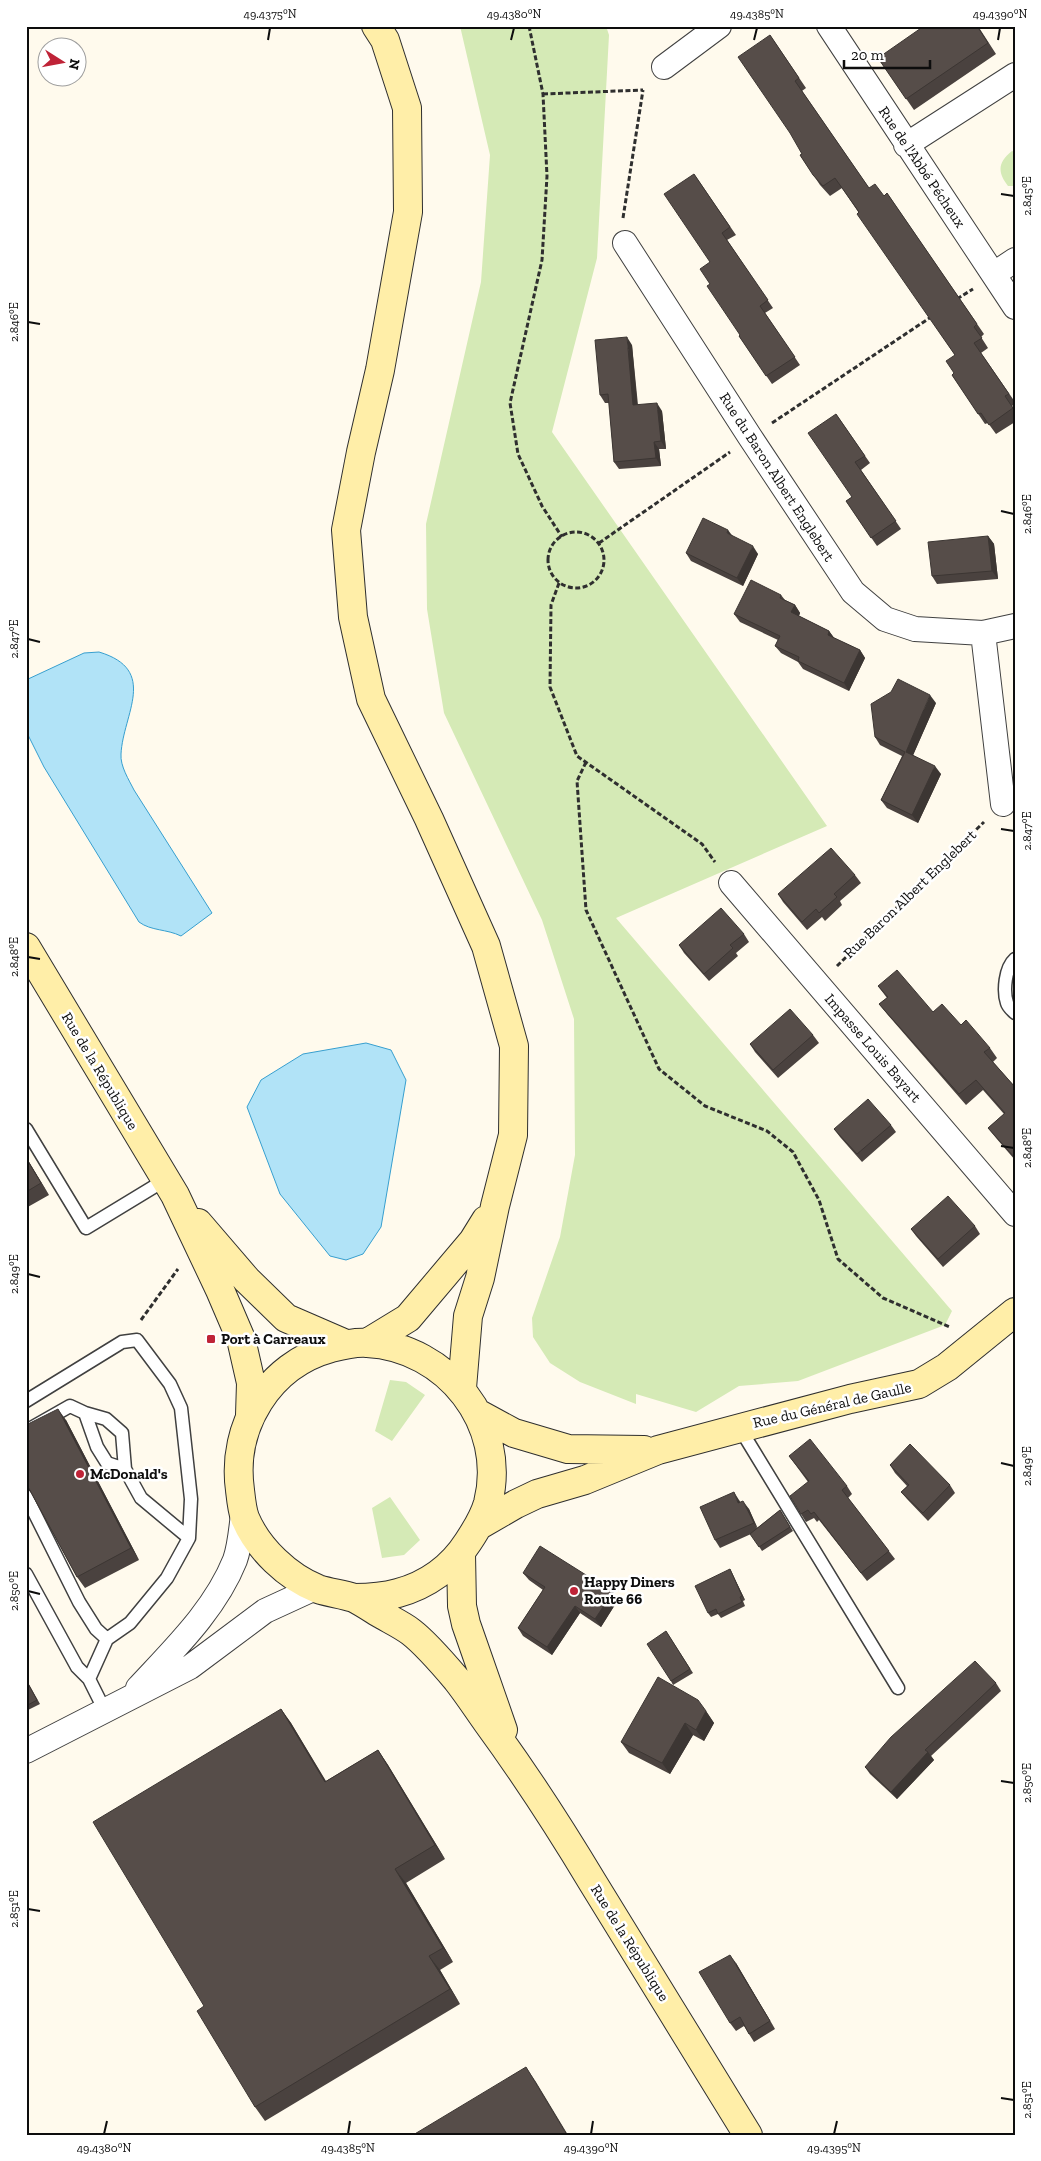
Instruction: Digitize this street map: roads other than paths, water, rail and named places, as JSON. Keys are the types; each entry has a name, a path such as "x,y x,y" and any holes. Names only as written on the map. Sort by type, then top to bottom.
{"main road":[{"path":"376,26 385,40 407,108 408,212 380,370 361,452 346,530 353,617 371,699 429,819 486,946 514,1046 513,1135 495,1206 480,1278 468,1316 462,1388"},
{"name":"Rue de la République","path":"26,947 170,1188 220,1290 241,1339 252,1383 250,1415"},
{"name":"Rue de la République","path":"170,1188 247,1280 286,1318 356,1343"},
{"path":"356,1343 403,1349 435,1364 462,1388 479,1414 489,1443 492,1473 488,1504 478,1526 461,1554 443,1571 422,1584 398,1593 354,1598 315,1588 295,1577 268,1554 243,1515 239,1482 239,1451 250,1415 266,1389 289,1368 316,1352 356,1343 408,1318 473,1241 495,1206"},
{"name":"Rue du Général de Gaulle","path":"478,1526 536,1494 586,1480 658,1450 850,1399 920,1384 947,1367 1015,1312"},
{"name":"Rue du Général de Gaulle","path":"479,1414 514,1433 568,1449 594,1451 658,1450"},
{"name":"Rue de la République","path":"461,1554 462,1606 466,1624 510,1753"},
{"name":"Rue de la République","path":"354,1598 415,1636 457,1681 510,1753 585,1869 748,2135"}],"street":[{"path":"664,67 719,26"},
{"name":"Rue de l'Abbé Pécheux","path":"829,26 1015,308"},
{"path":"906,145 1015,75"},
{"name":"Rue du Baron Albert Englebert","path":"625,243 853,592 885,619 916,629 983,633 1015,626"},
{"path":"994,274 1015,260"},
{"path":"983,633 1003,804"},
{"name":"Impasse Louis Bayart","path":"731,883 1015,1214"},
{"path":"114,1707 178,1645 220,1591 236,1558 243,1515"},
{"path":"26,1751 190,1667 265,1611 315,1588"}],"lane":[{"path":"1015,959 1011,962 1005,982 1007,1004 1015,1013"},
{"path":"26,1129 86,1228 170,1188"},
{"path":"26,1401 122,1342 137,1340 170,1384 181,1408 190,1499 189,1538 167,1578 130,1623 107,1639 89,1679"},
{"path":"26,1431 70,1406 106,1419 122,1433 125,1469 141,1498 189,1538"},
{"path":"85,1413 97,1447 107,1463 125,1469"},
{"path":"739,1427 898,1688"},
{"path":"26,1496 79,1602 96,1630 107,1639"},
{"path":"26,1574 76,1667 114,1707"}],"water":[{"path":"99,652 117,660 128,670 133,682 131,709 121,754 125,773 212,913 181,936 149,927 139,922 44,767 26,731 26,680 84,653"},
{"path":"366,1043 391,1050 406,1080 381,1227 363,1254 346,1260 330,1256 280,1194 247,1107 261,1080 303,1054"}],"place":[{"name":"Port à Carreaux","path":"211,1339"},
{"name":"McDonald's","path":"80,1474"},
{"name":"Happy Diners Route 66","path":"574,1591"}]}
